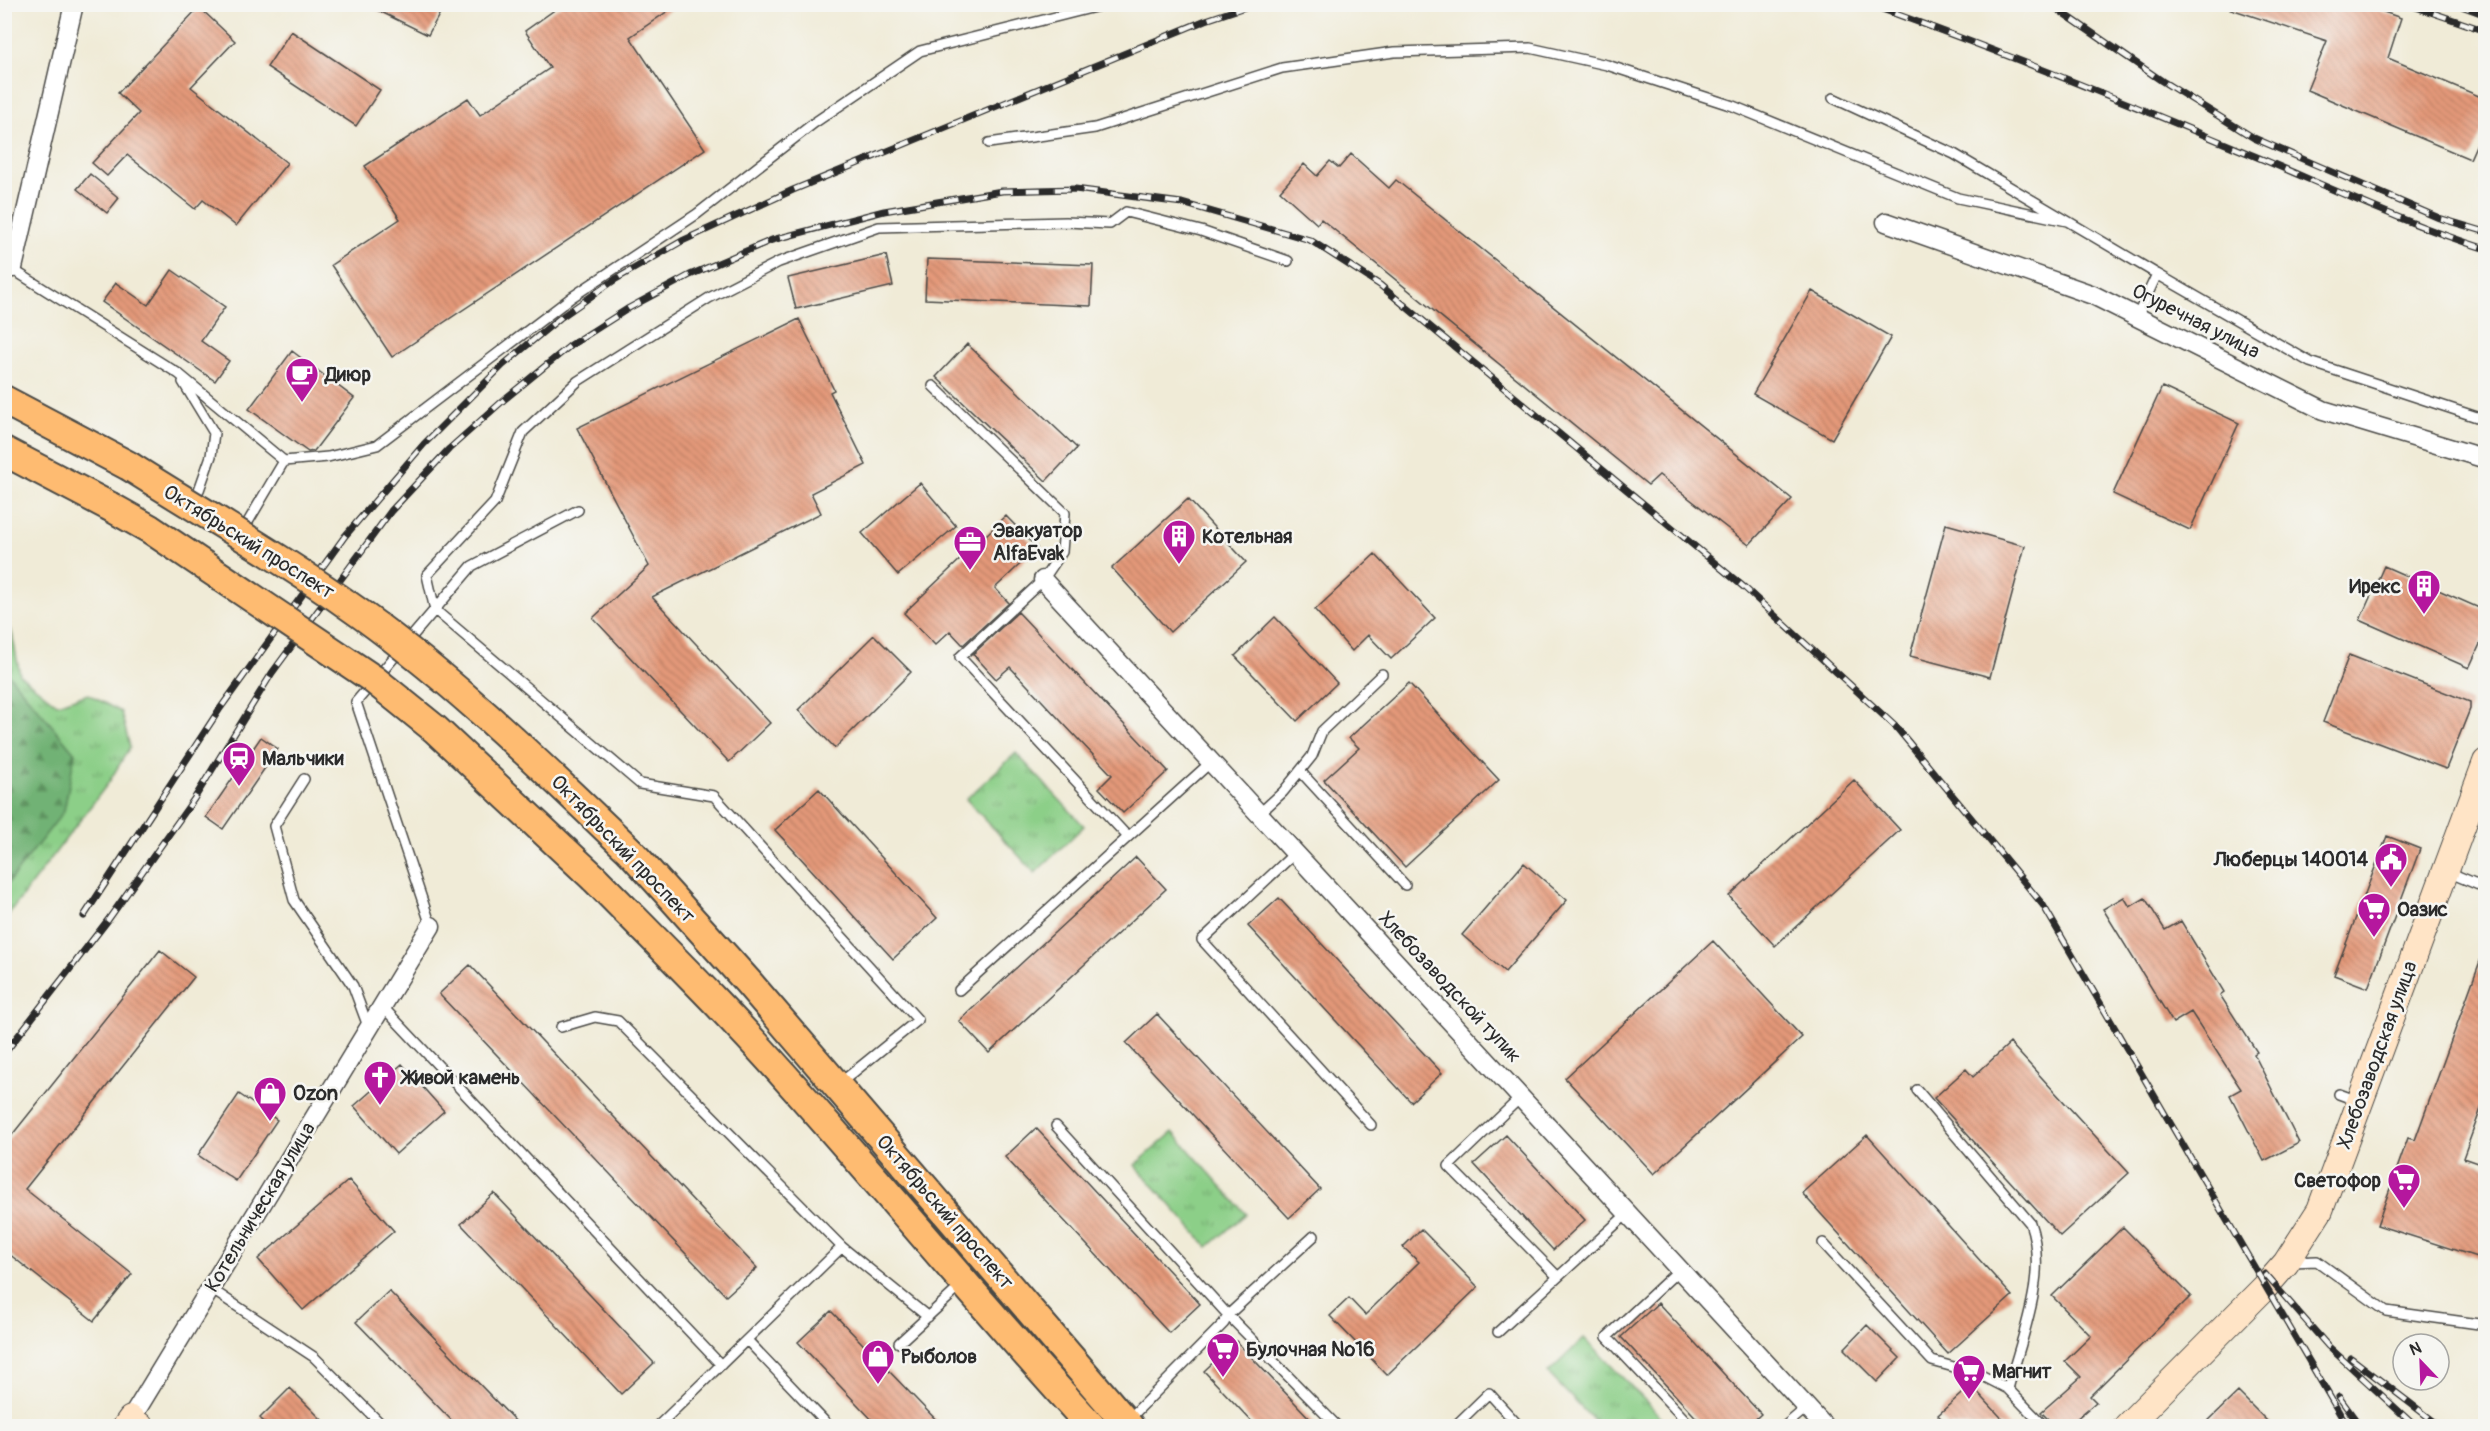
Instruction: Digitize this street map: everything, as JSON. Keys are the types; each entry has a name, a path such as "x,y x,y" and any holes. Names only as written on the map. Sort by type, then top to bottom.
{"main road":[{"name":"Октябрьский проспект","path":"4,400 129,466 345,602 416,656 492,719 630,851 837,1085 1127,1425"},
{"name":"Октябрьский проспект","path":"4,451 150,529 373,679 435,729 594,878 685,969 794,1087 964,1284 1091,1426"},
{"name":"Хлебозаводская улица","path":"2127,1426 2286,1263 2320,1210 2350,1098 2445,871 2479,799 2486,762"}],"street":[{"path":"9,266 74,4"},
{"name":"Огуречная улица","path":"1886,222 2093,295 2323,410 2486,459"},
{"name":"Хлебозаводской тупик","path":"1042,580 1824,1426"},
{"name":"Котельническая улица","path":"133,1424 211,1289 431,926"}],"lane":[{"path":"9,266 179,374 284,461 328,457 377,446 572,297 697,214 814,123 920,51 1107,4"},
{"path":"989,143 1095,128 1282,68 1395,52 1530,48 1607,65 1733,106 1958,198 2067,221"},
{"path":"1833,98 1954,154 2310,362 2486,420"},
{"path":"837,1085 918,1020 714,796 640,784 435,610 427,575 495,502 523,432 578,381 710,298 779,262 879,227 1066,222 1110,224 1126,212 1201,231 1288,261"},
{"path":"2137,317 2157,274"},
{"path":"179,374 214,433 211,456 199,490"},
{"path":"933,386 1065,513 1062,552 1042,580 960,657 1128,837"},
{"path":"248,522 284,461"},
{"path":"431,926 356,702 472,566 578,510"},
{"path":"1259,814 1312,756 1322,731 1382,674"},
{"path":"959,990 1211,762"},
{"path":"1300,771 1405,885"},
{"path":"304,778 274,826 294,900 353,986 369,1029"},
{"path":"1295,853 1202,940 1371,1125"},
{"path":"2445,871 2486,888"},
{"path":"382,1006 722,1365"},
{"path":"561,1027 595,1017 618,1020 842,1247 928,1317"},
{"path":"1917,1090 2030,1223 2035,1237 2036,1281 2008,1389"},
{"path":"1521,1097 1449,1166 1558,1277"},
{"path":"1056,1126 1228,1315 1337,1426"},
{"path":"1498,1332 1628,1213"},
{"path":"1127,1425 1224,1323 1228,1315 1314,1236"},
{"path":"1823,1243 1932,1361 1980,1374 2008,1389 2044,1426"},
{"path":"658,1426 842,1247"},
{"path":"2286,1263 2316,1261 2386,1311 2486,1325"},
{"path":"1680,1269 1607,1336 1691,1426"},
{"path":"899,1343 964,1284"},
{"path":"211,1289 314,1357 383,1426"},
{"path":"747,1340 829,1426"},
{"path":"1455,1426 1489,1394 1520,1426"},
{"path":"1785,1426 1806,1408"}],"green space":[{"path":"4,621 12,633 20,675 57,704 88,694 121,712 130,747 109,782 5,919"},
{"path":"5,670 75,753 64,811 5,887"},
{"path":"1016,753 1084,826 1035,873 966,799"},
{"path":"1173,1132 1246,1214 1208,1247 1135,1165"},
{"path":"1584,1338 1670,1426 1599,1426 1548,1373"}],"building":[{"path":"365,4 445,4 428,35"},
{"path":"563,4 678,4 630,37 705,149 392,357 331,265 400,219 365,166 468,98 480,115 550,68 525,31"},
{"path":"2229,4 2361,4 2401,18 2388,58 2486,99 2486,123 2470,159 2307,90 2327,41 2228,8"},
{"path":"199,7 235,41 191,87 287,163 236,226 203,200 195,209 127,155 107,176 92,163 139,113 118,93"},
{"path":"291,31 380,90 356,126 267,67"},
{"path":"1351,154 1389,188 1396,180 1792,499 1749,545 1659,475 1648,485 1321,219 1317,224 1280,191 1304,164 1317,176 1330,161 1339,168"},
{"path":"90,174 119,198 107,213 77,189"},
{"path":"886,255 893,286 796,309 788,278"},
{"path":"927,259 1093,265 1091,306 925,299"},
{"path":"172,270 225,307 201,341 229,361 215,381 102,302 116,283 148,305"},
{"path":"1812,291 1891,337 1832,439 1753,394"},
{"path":"799,319 834,390 830,392 866,465 811,493 821,513 652,597 770,723 729,762 593,618 649,566 577,428"},
{"path":"967,344 1077,448 1046,481 936,377"},
{"name":"Диюр","path":"292,351 354,398 314,451 308,452 249,409"},
{"path":"2162,387 2239,423 2190,530 2113,494"},
{"path":"920,483 956,526 898,575 862,533"},
{"name":"Котельная","path":"1188,499 1246,562 1170,632 1112,568"},
{"path":"1006,516 1037,548 995,588 1009,603 963,645 950,631 935,645 904,613"},
{"path":"1946,524 2025,546 1990,677 1910,656"},
{"path":"1375,554 1435,618 1391,659 1368,635 1352,651 1315,610"},
{"name":"Ирекс","path":"2384,566 2486,611 2486,631 2469,668 2360,620"},
{"path":"1018,612 1168,771 1123,813 1099,788 1112,775 1010,667 996,679 973,654"},
{"path":"1275,617 1337,683 1297,721 1235,656"},
{"path":"874,635 911,672 835,748 798,710"},
{"path":"2349,655 2470,702 2470,709 2446,769 2323,722"},
{"path":"1409,683 1499,780 1405,867 1324,780 1359,748 1349,738"},
{"path":"261,737 278,749 223,829 206,817"},
{"path":"1854,780 1900,830 1775,946 1729,896"},
{"path":"819,789 937,918 893,959 775,830"},
{"path":"2387,836 2420,849 2368,988 2334,975"},
{"path":"1136,857 1166,889 989,1053 959,1021"},
{"path":"1524,863 1567,900 1505,972 1462,935"},
{"path":"2124,897 2130,907 2145,898 2165,930 2181,921 2224,992 2220,995 2257,1052 2254,1054 2299,1143 2264,1161 2230,1095 2241,1089 2191,1012 2173,1023 2103,909"},
{"path":"1279,898 1442,1073 1411,1102 1248,926"},
{"path":"1713,941 1802,1037 1654,1174 1565,1078"},
{"path":"160,950 194,977 25,1189 132,1274 94,1321 4,1250 4,1145"},
{"path":"2483,953 2486,954 2486,1095 2463,1158 2486,1166 2486,1260 2377,1225 2408,1138 2415,1140"},
{"path":"470,965 757,1268 726,1296 439,994"},
{"path":"1157,1014 1320,1189 1289,1218 1126,1043"},
{"path":"2010,1043 2129,1173 2060,1236 1934,1098 1966,1069 1973,1077"},
{"path":"402,1064 444,1111 396,1154 354,1106"},
{"path":"239,1094 277,1120 236,1181 198,1155"},
{"path":"1036,1128 1200,1304 1169,1333 1005,1157"},
{"path":"1506,1135 1585,1220 1553,1250 1474,1164"},
{"path":"1867,1135 2012,1296 1948,1354 1802,1193"},
{"path":"349,1180 394,1231 303,1310 258,1259"},
{"path":"494,1193 654,1363 621,1394 461,1224"},
{"path":"2123,1227 2191,1296 2090,1396 2096,1402 2068,1426 2055,1426 2041,1412 2081,1377 2065,1361 2091,1336 2052,1296"},
{"path":"1421,1229 1478,1287 1387,1375 1330,1316 1349,1298 1365,1315 1419,1262 1403,1247"},
{"path":"389,1291 520,1426 457,1426 356,1322"},
{"path":"1658,1303 1761,1414 1748,1426 1704,1426 1621,1337"},
{"path":"831,1311 942,1426 878,1426 798,1342"},
{"path":"1867,1325 1900,1358 1877,1382 1844,1349"},
{"path":"1236,1341 1317,1426 1256,1426 1204,1371"},
{"name":"Магнит","path":"1971,1385 2009,1426 1948,1426 1938,1415"},
{"path":"290,1388 328,1426 268,1426 260,1418"},
{"path":"2238,1392 2272,1426 2203,1426"}],"railway":[{"path":"84,916 219,710 345,536 424,444 503,365 560,318 616,279 682,241 793,190 1206,20 1254,4"},
{"path":"1868,4 2058,75 2394,216 2486,249"},
{"path":"2050,4 2162,81 2254,138 2439,218 2486,232"},
{"path":"2407,4 2486,31"},
{"path":"2456,4 2486,15"},
{"path":"4,1054 108,920 194,799 272,673 391,511 449,449 506,398 571,345 629,308 690,275 772,240 884,211 1002,191 1075,189 1182,203 1310,240 1380,285 1745,588 1896,727 2043,905 2347,1426"},
{"path":"2265,1274 2328,1346 2415,1426"},
{"path":"2351,1358 2440,1426"},
{"path":"2339,1397 2360,1426"}],"place":[{"name":"Диюр","path":"302,403"},
{"name":"Котельная","path":"1179,565"},
{"name":"Эвакуатор AlfaEvak","path":"970,571"},
{"name":"Ирекс","path":"2424,615"},
{"name":"Мальчики","path":"239,787"},
{"name":"Люберцы 140014","path":"2391,888"},
{"name":"Оазис","path":"2374,938"},
{"name":"Живой камень","path":"380,1106"},
{"name":"Ozon","path":"270,1122"},
{"name":"Светофор","path":"2404,1209"},
{"name":"Булочная №16","path":"1223,1378"},
{"name":"Рыболов","path":"878,1385"},
{"name":"Магнит","path":"1969,1400"}]}
